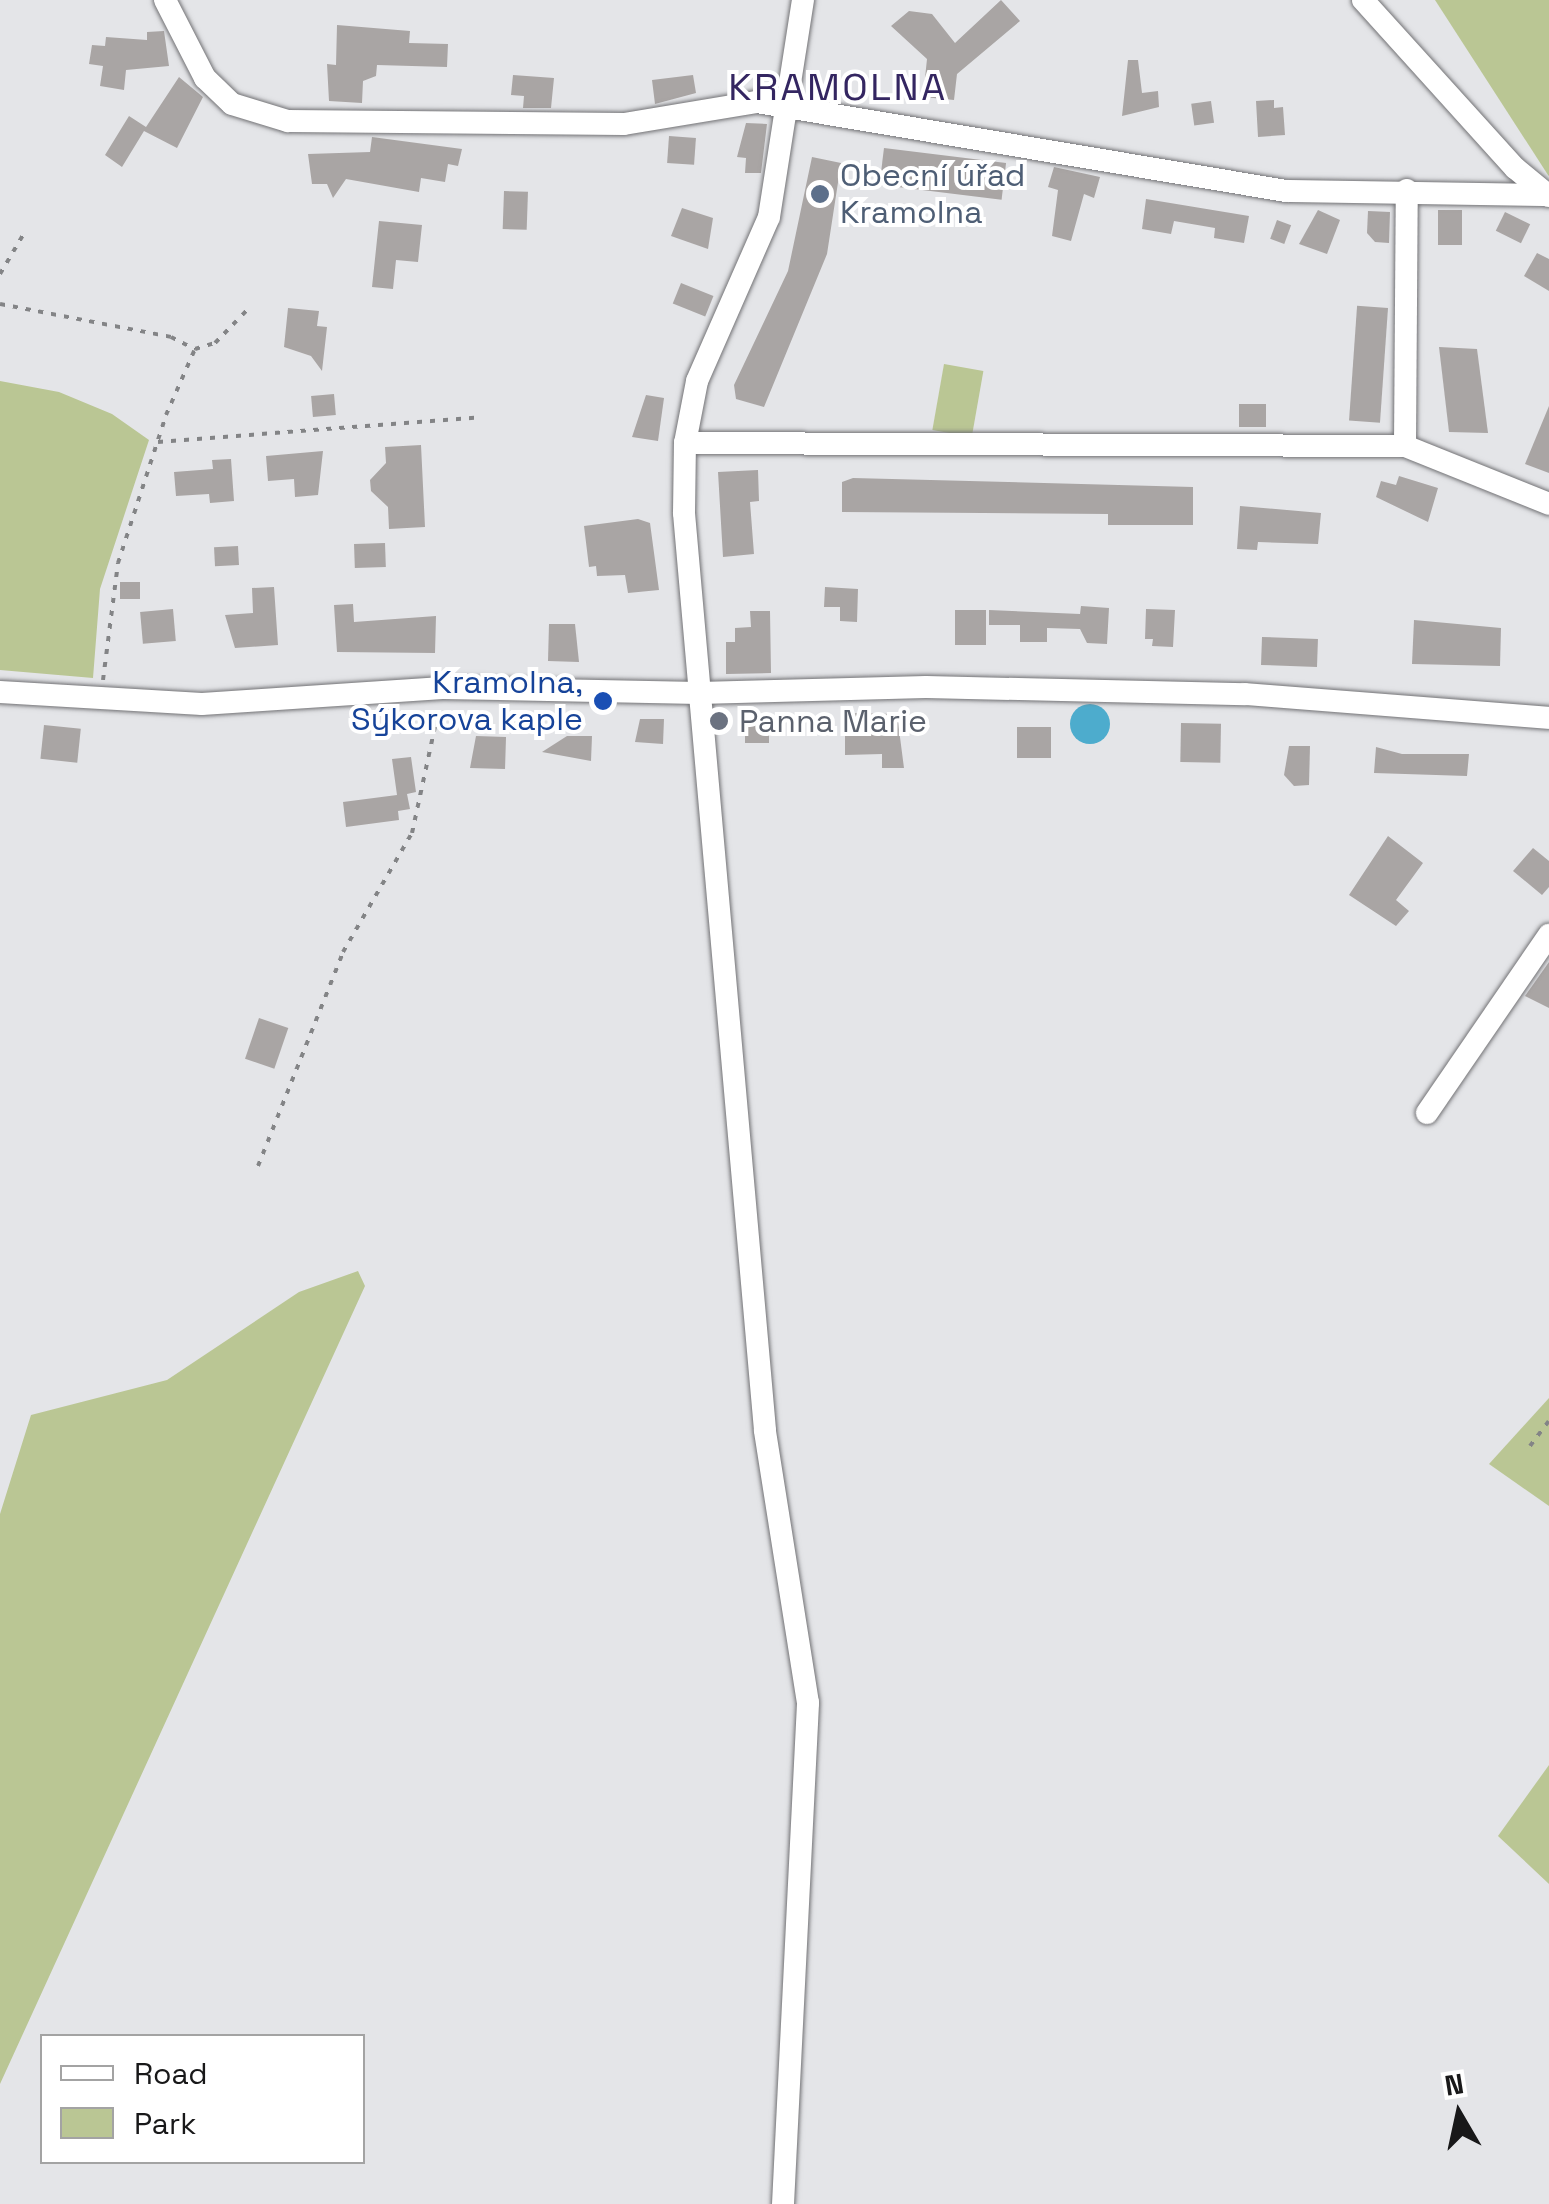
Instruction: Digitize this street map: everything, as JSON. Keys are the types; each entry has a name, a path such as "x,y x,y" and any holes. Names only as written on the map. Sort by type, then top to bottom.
{"street":[{"path":"166,0 206,78 232,104 288,121 586,125 757,102 783,105 822,118 1286,191 1407,190 1548,196"},
{"path":"784,2204 808,1704 765,1430 699,693 685,443 697,381 769,217 782,160 783,105 804,0"},
{"path":"1364,0 1515,168 1548,196"},
{"path":"1405,446 1407,190"},
{"path":"685,443 1405,446 1549,504"},
{"path":"0,692 202,704 442,688 699,693 926,687 1245,694 1549,718"},
{"path":"1427,1113 1549,935"}],"path":[{"path":"0,274 26,230"},
{"path":"0,304 172,337 195,349 214,343 249,308"},
{"path":"102,700 118,563 158,442 195,349"},
{"path":"158,442 481,417"},
{"path":"258,1166 342,952 412,833 442,688"},
{"path":"1530,1446 1549,1421"}],"green space":[{"path":"1435,0 1549,0 1549,176 1548,175"},
{"path":"944,364 983,371 972,437 932,430"},
{"path":"0,381 59,392 112,414 149,440 100,589 93,678 0,670"},
{"path":"358,1271 365,1286 0,2084 0,1514 31,1415 167,1380 299,1292"},
{"path":"1549,1398 1549,1506 1489,1464"},
{"path":"1549,1765 1549,1884 1498,1836"}],"water":[{"path":"1090,704 1104,710 1110,724 1104,738 1090,744 1076,738 1070,724 1076,710"}],"building":[{"path":"1001,0 1020,21 957,74 954,100 923,97 927,59 891,26 909,11 932,14 955,43"},
{"path":"337,25 410,31 409,43 448,44 447,67 377,65 376,76 363,81 362,103 329,101 327,64 336,65"},
{"path":"164,31 169,66 126,70 124,90 100,86 103,66 89,64 92,45 105,46 106,37 147,40 147,32"},
{"path":"1128,60 1138,60 1142,93 1158,91 1159,107 1122,116"},
{"path":"513,75 554,78 551,108 523,108 524,96 511,95"},
{"path":"693,75 696,93 655,104 652,80"},
{"path":"179,77 203,97 177,148 144,131 122,167 105,155 129,116 146,127"},
{"path":"1274,100 1274,108 1283,107 1285,135 1258,137 1256,101"},
{"path":"1211,101 1214,123 1194,126 1191,104"},
{"path":"746,123 767,124 761,173 745,173 746,158 737,157"},
{"path":"669,136 696,138 694,165 667,163"},
{"path":"372,137 462,149 458,166 448,164 445,182 421,178 419,192 346,179 333,198 327,184 312,184 308,154 370,152"},
{"path":"884,148 1006,163 1002,200 879,185"},
{"path":"812,157 841,163 827,254 764,407 736,399 734,385 788,271"},
{"path":"1054,167 1100,177 1094,198 1084,194 1071,241 1052,236 1058,190 1048,187"},
{"path":"504,191 528,192 527,230 503,229"},
{"path":"1146,199 1249,216 1244,243 1214,238 1215,228 1174,221 1171,234 1142,229"},
{"path":"682,208 713,218 708,249 671,236"},
{"path":"1318,210 1340,220 1327,254 1299,244"},
{"path":"1438,210 1462,210 1462,245 1438,245"},
{"path":"1368,211 1390,212 1389,243 1375,242 1367,233"},
{"path":"1505,212 1530,224 1521,243 1496,231"},
{"path":"1277,220 1291,225 1284,244 1270,239"},
{"path":"379,221 422,225 418,262 396,260 393,289 372,287"},
{"path":"1537,253 1549,259 1549,291 1524,276"},
{"path":"681,283 713,296 705,317 673,303"},
{"path":"1357,306 1388,308 1380,423 1349,421"},
{"path":"288,308 319,311 317,326 327,327 322,371 311,356 284,347"},
{"path":"1439,347 1477,349 1488,433 1449,432"},
{"path":"334,394 336,415 313,417 311,396"},
{"path":"646,395 664,398 658,441 632,437"},
{"path":"1239,404 1266,404 1266,427 1239,427"},
{"path":"1549,406 1549,473 1525,464"},
{"path":"421,445 425,527 389,529 388,507 371,491 370,480 386,463 385,447"},
{"path":"323,451 318,495 295,497 294,479 268,481 266,456"},
{"path":"231,459 234,501 210,503 209,494 176,496 174,472 213,469 212,460"},
{"path":"758,470 759,501 750,502 754,554 723,557 718,472"},
{"path":"1399,476 1438,488 1428,522 1376,497 1381,481 1396,485"},
{"path":"853,478 1193,487 1193,525 1108,525 1108,514 842,512 842,482"},
{"path":"1240,506 1321,513 1318,544 1258,542 1257,550 1237,549"},
{"path":"638,519 650,523 659,590 628,593 625,575 597,576 596,566 589,567 584,526"},
{"path":"385,543 386,567 355,568 354,544"},
{"path":"238,546 239,565 215,566 214,547"},
{"path":"120,582 140,582 140,599 120,599"},
{"path":"274,587 278,645 235,648 225,615 253,613 252,588"},
{"path":"825,587 858,589 857,622 840,621 840,607 824,607"},
{"path":"353,604 354,622 436,616 435,653 337,652 334,605"},
{"path":"1081,606 1109,608 1107,644 1087,643 1080,629 1047,628 1047,642 1020,642 1020,625 989,625 989,610 1080,614"},
{"path":"173,609 176,641 143,644 140,612"},
{"path":"1146,609 1175,610 1173,647 1152,646 1153,639 1145,639"},
{"path":"955,610 986,610 986,645 955,645"},
{"path":"750,611 770,611 771,673 726,674 726,642 735,642 735,628 751,627"},
{"path":"1414,620 1501,628 1500,666 1412,664"},
{"path":"549,624 575,624 579,662 548,661"},
{"path":"1262,637 1318,639 1317,667 1261,665"},
{"path":"845,713 897,714 904,768 882,768 882,754 845,755"},
{"path":"640,719 664,719 663,744 635,742"},
{"path":"1181,723 1221,724 1220,763 1180,762"},
{"path":"745,724 769,724 769,743 745,743"},
{"path":"44,725 81,729 77,763 40,759"},
{"path":"1017,727 1051,727 1051,758 1017,758"},
{"path":"476,736 506,737 505,769 470,768"},
{"path":"567,736 592,736 591,761 542,752"},
{"path":"1289,746 1310,746 1309,785 1294,786 1284,775"},
{"path":"1376,747 1402,754 1469,754 1467,776 1374,773"},
{"path":"411,757 416,792 407,794 410,809 398,811 399,820 346,827 343,802 397,795 392,759"},
{"path":"1388,836 1423,863 1396,900 1409,911 1396,926 1349,895"},
{"path":"1533,848 1549,861 1549,887 1542,895 1513,871"},
{"path":"1549,962 1549,1008 1525,996"},
{"path":"259,1018 288,1028 274,1069 245,1059"}],"place":[{"name":"Obecní úřad Kramolna","path":"820,194"},
{"name":"Kramolna, Sýkorova kaple","path":"603,701"},
{"name":"Panna Marie","path":"719,721"}],"district":[{"name":"KRAMOLNA","path":"838,88"}]}
